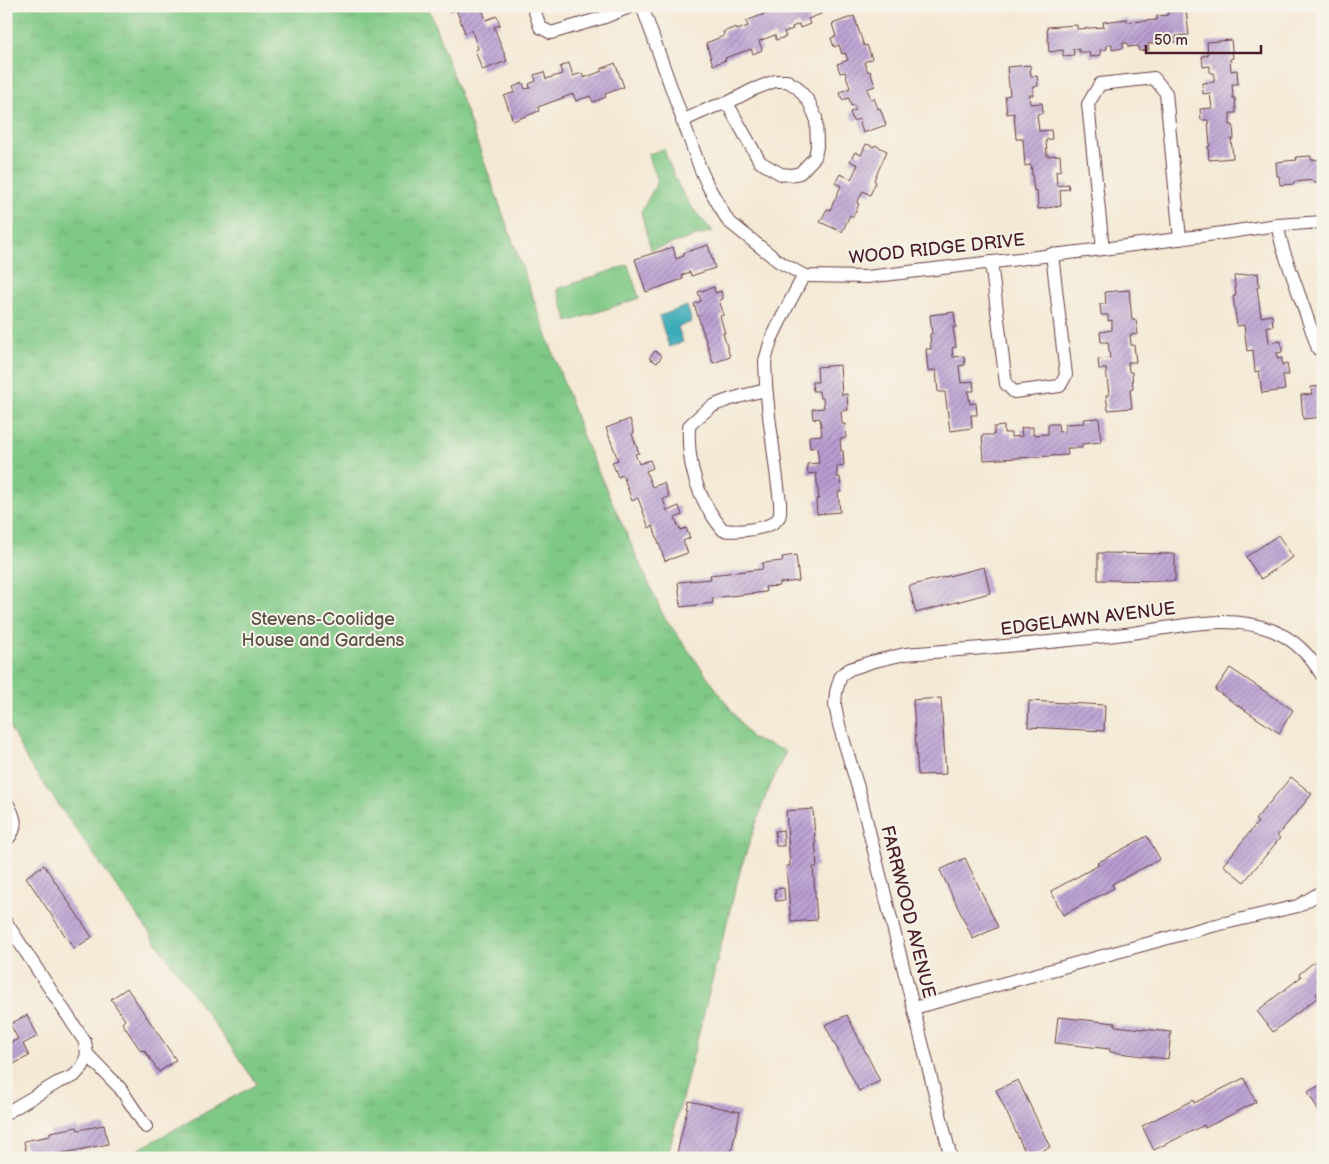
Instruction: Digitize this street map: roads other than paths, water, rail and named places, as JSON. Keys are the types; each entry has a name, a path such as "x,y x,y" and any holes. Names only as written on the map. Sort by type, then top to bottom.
{"street":[{"path":"533,6 540,27 552,33 605,17 632,6"},
{"name":"WOOD RIDGE DRIVE","path":"642,6 700,168 728,221 778,261 804,275 867,277 1103,249 1276,225 1323,222"},
{"path":"1103,249 1088,104 1100,84 1154,78 1166,93 1180,239"},
{"path":"682,121 775,81 787,81 797,86 809,102 816,118 817,146 815,157 800,173 791,175 781,174 760,162 727,103"},
{"path":"1276,225 1318,348 1323,352"},
{"path":"991,262 1006,384 1014,392 1060,386 1066,375 1052,254"},
{"path":"766,390 714,406 702,413 689,426 688,440 691,465 706,507 723,530 734,532 768,526 780,516 780,502 766,390 765,361 771,340 804,275"},
{"name":"EDGELAWN AVENUE","path":"842,675 850,669 905,654 1118,635 1212,622 1236,622 1274,631 1291,640 1304,652 1323,677"},
{"name":"FARRWOOD AVENUE","path":"842,675 836,692 835,705 839,724 859,791 951,1158"},
{"path":"6,800 15,824 13,834 6,841"},
{"path":"914,1008 1208,927 1298,906 1323,892"},
{"path":"6,922 85,1042 87,1054 83,1066 74,1076 57,1083 6,1113"},
{"path":"87,1054 120,1088 146,1127"}],"water":[{"path":"687,306 692,322 678,327 683,342 669,347 659,316"}],"park label":[{"name":"Stevens-Coolidge House and Gardens","path":"323,629"}]}
